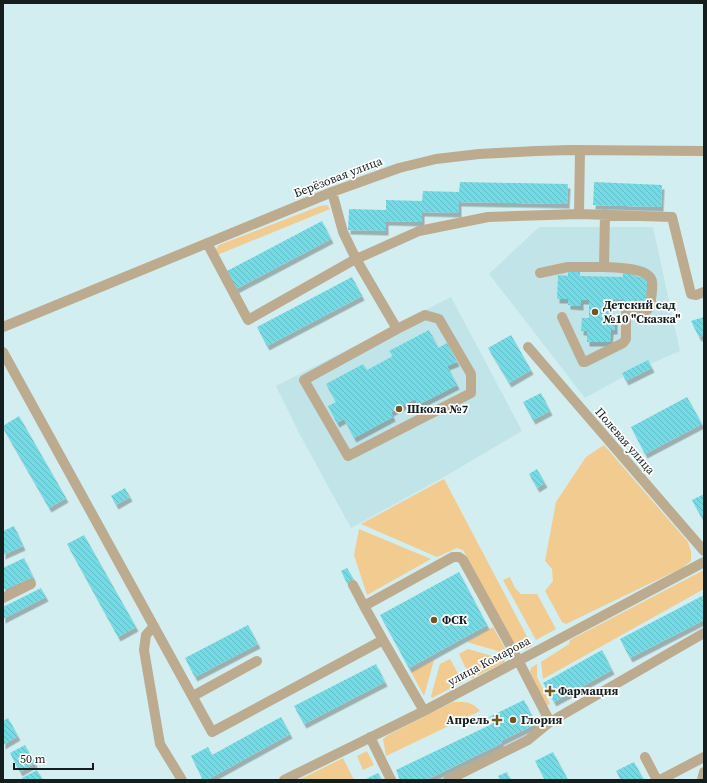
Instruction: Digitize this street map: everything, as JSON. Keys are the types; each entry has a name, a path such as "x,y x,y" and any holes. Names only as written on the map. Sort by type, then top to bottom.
{"street":[{"name":"Берёзовая улица","path":"3,327 332,192 399,168 436,159 486,154 580,150 704,151"},
{"path":"579,214 580,150"},
{"path":"332,192 343,232 356,259 398,329"},
{"path":"207,243 248,320 356,259 419,231 488,217 579,214 672,217 691,294 696,295 704,292"},
{"path":"604,267 605,214"},
{"path":"540,273 568,267 604,267 639,270 650,276 652,282 650,307 647,310 626,314 626,339 623,343 585,362 583,362 562,317"},
{"path":"425,315 439,318 471,374 471,393 348,456 304,380 398,329 425,315"},
{"name":"Полевая улица","path":"528,348 704,551"},
{"path":"3,352 212,732 383,640"},
{"path":"364,606 453,557 459,557 518,660 550,722"},
{"name":"улица Комарова","path":"284,780 424,711 704,562"},
{"path":"3,598 31,584"},
{"path":"353,585 424,711"},
{"path":"154,626 146,635 144,650 160,744 182,780"},
{"path":"448,780 528,740 550,722 704,633"},
{"path":"193,696 257,661"},
{"path":"370,737 391,780"},
{"path":"645,757 659,780 704,757"},
{"path":"702,780 704,772"}],"shaded area":[{"path":"327,205 330,209 217,255 216,249 219,245 320,206"},
{"name":"Детский сад №10 \"Сказка\"","path":"539,227 653,227 680,351 650,364 652,368 626,381 623,377 585,398 489,274"},
{"name":"Школа №7","path":"451,297 522,431 444,477 351,528 299,433 276,386"},
{"path":"604,445 688,542 691,552 691,561 682,568 566,624 562,622 545,591 553,581 552,569 545,561 556,502 586,457"},
{"path":"444,479 532,646 523,650 518,650 463,550 457,548 437,557 361,524"},
{"path":"359,529 431,559 367,595 354,555"},
{"path":"704,570 704,589 543,679 541,662 569,644 570,640"},
{"path":"510,577 515,588 521,594 537,594 556,629 536,640 503,580"},
{"path":"493,627 508,654 467,642"},
{"path":"468,649 503,659 505,662 471,679 459,654"},
{"path":"450,659 463,682 432,698 431,696 440,664"},
{"path":"434,660 424,696 411,672"},
{"path":"537,664 537,677 550,704 546,706 530,672 531,668"},
{"path":"453,702 462,702 474,705 480,711 386,756 383,739"},
{"path":"367,751 374,765 363,770 357,756"},
{"path":"343,758 354,780 299,780"}],"building":[{"path":"460,182 568,184 567,204 459,202 459,213 422,212 422,222 386,221 386,231 348,230 349,209 386,210 386,200 422,201 423,191 459,192"},
{"path":"594,182 662,185 661,207 593,205"},
{"path":"322,221 331,239 236,289 227,271"},
{"path":"568,272 580,272 580,276 623,277 623,272 635,272 635,277 647,277 646,301 634,300 634,305 623,304 623,300 609,300 609,319 615,319 615,330 611,330 610,342 587,342 587,331 581,331 582,318 589,318 589,300 581,300 581,306 568,305 568,299 557,299 558,275 568,276"},
{"path":"352,277 362,296 267,346 257,327"},
{"path":"704,317 704,335 699,337 691,321"},
{"path":"429,330 438,348 447,343 457,362 447,366 457,385 418,405 415,399 391,412 393,417 354,438 344,419 337,423 328,406 336,402 326,384 363,364 367,370 393,356 389,351"},
{"path":"511,335 531,370 509,383 488,348"},
{"path":"648,360 652,368 626,381 622,373"},
{"path":"541,393 550,411 533,420 523,402"},
{"path":"687,397 702,424 645,454 631,427"},
{"path":"19,416 66,498 49,508 3,428 3,426"},
{"path":"537,469 545,483 537,488 529,474"},
{"path":"125,488 130,497 116,505 111,496"},
{"path":"704,494 704,522 692,500"},
{"path":"14,526 23,546 3,555 3,531"},
{"path":"84,535 136,627 118,637 67,544"},
{"path":"24,558 33,577 3,590 3,568"},
{"path":"347,568 354,580 347,583 341,571"},
{"name":"ФСК","path":"459,572 487,625 409,668 380,615"},
{"path":"41,588 46,597 3,619 3,607"},
{"path":"704,595 704,620 630,658 620,639"},
{"path":"248,625 258,644 195,677 185,658"},
{"path":"602,650 612,670 554,702 543,683"},
{"path":"376,664 385,682 304,724 294,706"},
{"path":"524,700 536,724 501,741 502,743 426,780 400,780 396,770 492,724 489,717"},
{"path":"281,717 290,734 207,780 203,780 191,756 208,747 212,755"},
{"path":"8,718 18,736 3,745 3,721"},
{"path":"25,745 35,763 20,772 10,753"},
{"path":"553,752 568,780 545,780 535,761"},
{"path":"634,762 644,780 621,780 616,771"},
{"path":"37,770 43,780 23,780 22,778"},
{"path":"507,772 510,780 500,780 498,776"},
{"path":"378,773 382,780 364,780"}],"place":[{"name":"Детский сад №10 \"Сказка\"","path":"595,312"},
{"name":"Школа №7","path":"399,409"},
{"name":"ФСК","path":"434,620"},
{"name":"Фармация","path":"550,691"},
{"name":"Апрель","path":"497,720"},
{"name":"Глория","path":"513,720"}]}
